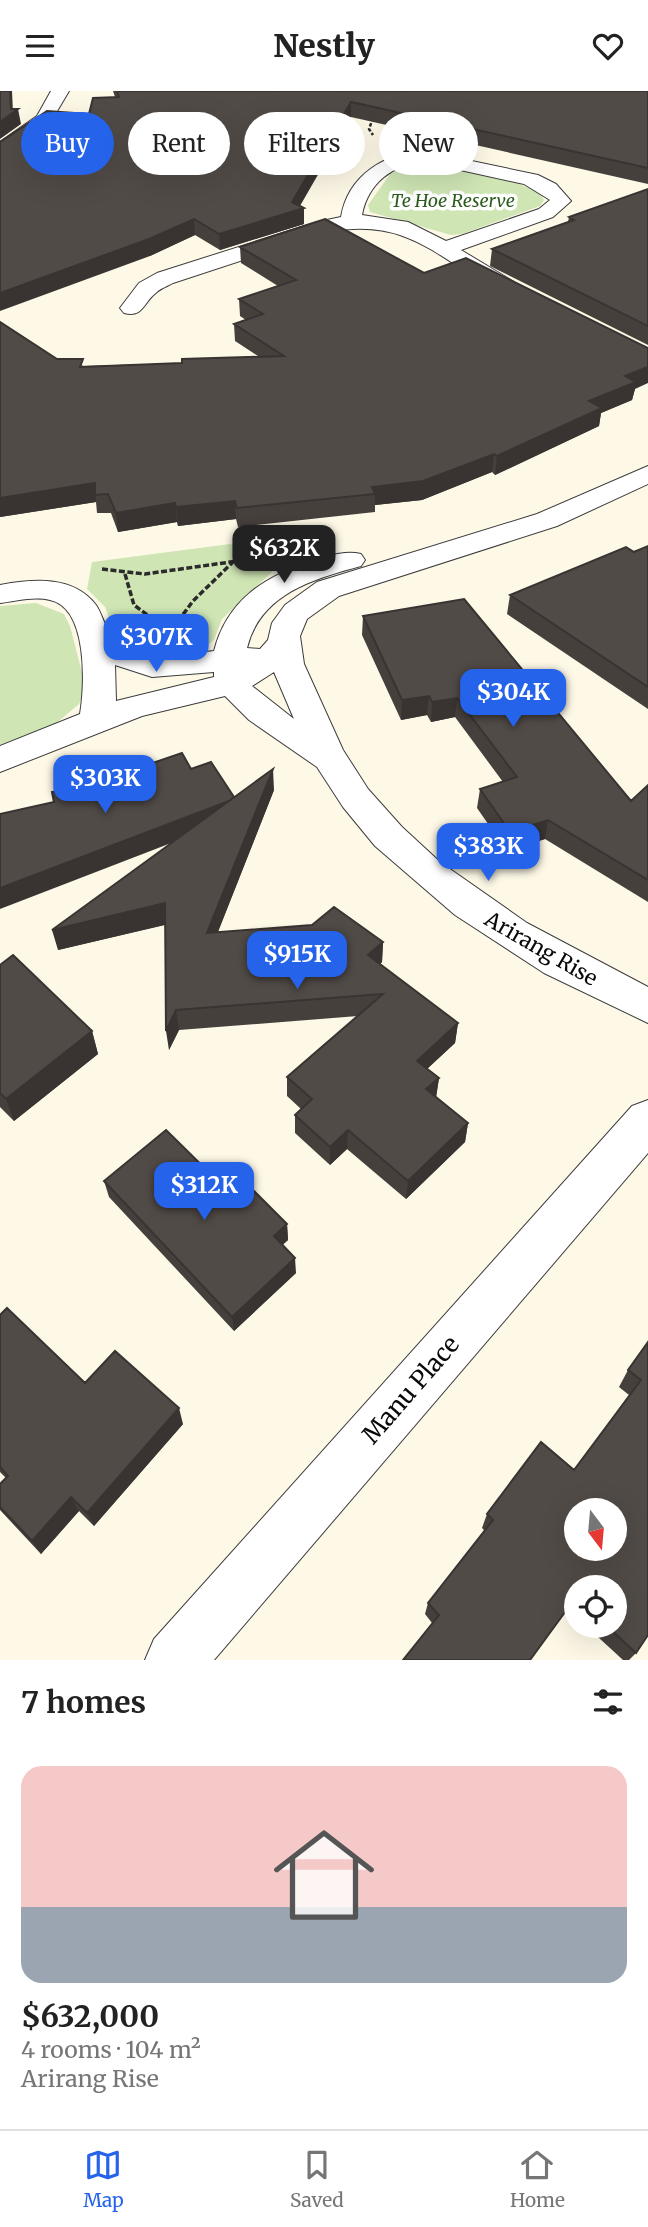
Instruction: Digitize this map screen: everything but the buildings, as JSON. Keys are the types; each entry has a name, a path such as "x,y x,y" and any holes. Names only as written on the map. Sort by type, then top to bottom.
{"street":[{"path":"0,151 44,119 60,91"},
{"path":"351,220 352,205 376,170 387,163 412,157 450,159 531,180 555,191 561,201 546,213 443,249"},
{"path":"132,308 147,288 165,278 324,226 351,220 404,225 419,231 485,276 531,300"},
{"path":"0,760 96,720 231,671 282,659 285,628 292,614 306,601 328,589 576,509 648,474"},
{"path":"231,671 236,628 247,612 261,596 298,575 418,544 481,539"},
{"path":"0,594 30,590 64,593 83,607 94,635 102,678 96,720"},
{"path":"94,635 110,650 141,665 231,671"},
{"name":"Arirang Rise","path":"282,659 329,758 389,835 466,905 596,982 648,1006"},
{"name":"Arirang Rise","path":"231,671 278,724 329,758"},
{"name":"Manu Place","path":"175,1660 648,1120"}],"path":[{"path":"374,116 369,128 374,138"},
{"path":"92,570 125,574 247,560"},
{"path":"125,574 128,599 137,611 173,633 172,629 192,600 234,561"}],"green space":[{"name":"Te Hoe Reserve","path":"478,172 524,186 544,200 540,206 462,234 451,235 370,212 368,205 389,175 478,175"},
{"path":"230,544 257,553 272,572 222,619 214,640 197,653 168,659 141,652 117,638 105,607 87,589 92,562"},
{"path":"36,603 64,614 70,626 86,688 79,704 53,726 0,746 0,606"}]}
